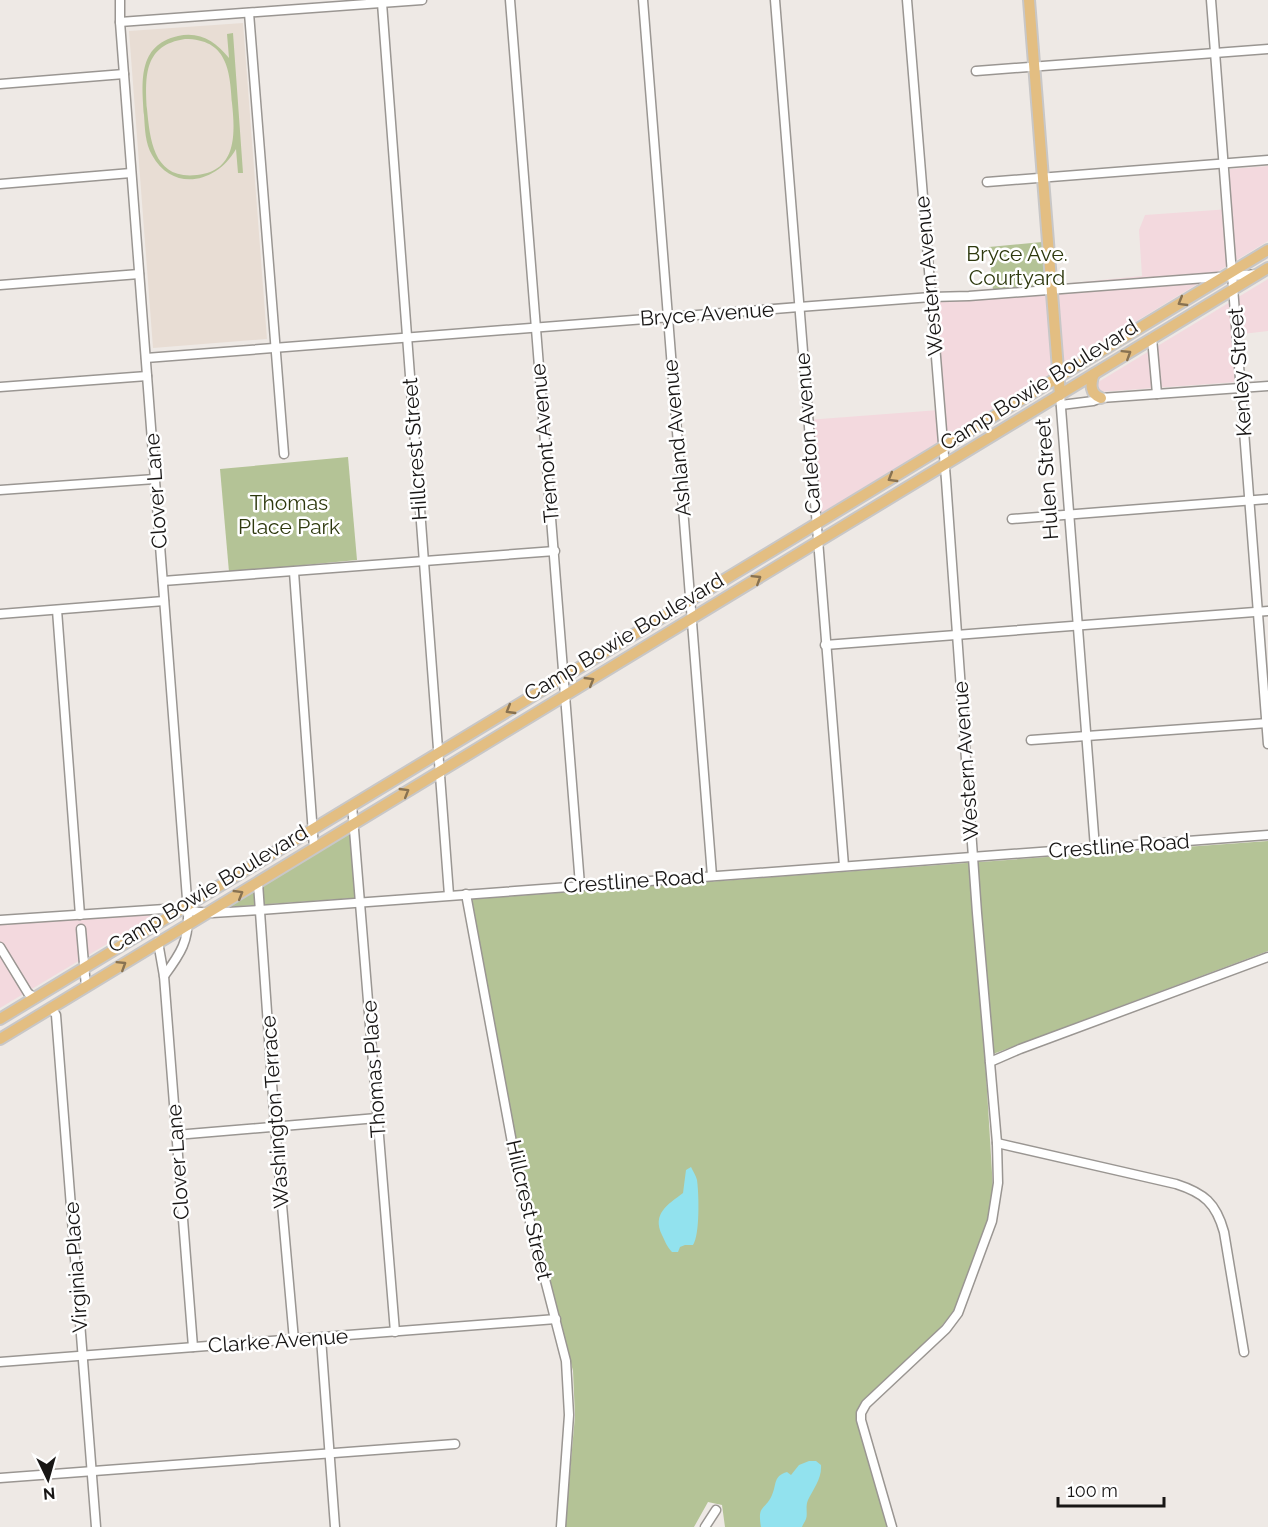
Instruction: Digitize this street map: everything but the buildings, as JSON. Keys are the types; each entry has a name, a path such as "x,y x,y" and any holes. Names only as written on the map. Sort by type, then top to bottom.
{"main road":[{"name":"Hulen Street","path":"1029,0 1060,400"},
{"name":"Camp Bowie Boulevard","path":"0,1019 1268,250"},
{"name":"Camp Bowie Boulevard","path":"0,1039 944,466 1060,400 1094,374 1265,272"},
{"path":"1094,374 1091,385 1096,396 1101,398"},
{"path":"869,492 878,506"},
{"path":"35,998 51,1008"}],"street":[{"name":"Clover Lane","path":"120,0 163,582 184,909 188,924 183,948 164,976"},
{"path":"120,22 249,13 300,4 422,0"},
{"name":"Tremont Avenue","path":"510,0 580,885"},
{"name":"Ashland Avenue","path":"643,0 712,876"},
{"name":"Carleton Avenue","path":"775,0 844,866"},
{"name":"Western Avenue","path":"892,1527 861,1420 863,1409 946,1329 958,1313 992,1221 998,1183 997,1143 907,0"},
{"name":"Kenley Street","path":"1211,0 1230,274 1234,290 1242,388 1268,744"},
{"name":"Hillcrest Street","path":"382,3 449,895"},
{"path":"249,13 284,454"},
{"path":"976,71 1268,49"},
{"path":"0,84 124,74"},
{"path":"987,182 1268,160"},
{"path":"0,184 131,173"},
{"name":"Bryce Avenue","path":"146,358 1265,272"},
{"path":"0,285 139,274"},
{"path":"1152,338 1157,394"},
{"path":"0,387 147,376"},
{"path":"1060,400 1093,401 1101,398 1268,386"},
{"name":"Hulen Street","path":"1060,400 1095,848"},
{"path":"0,490 155,479"},
{"path":"1012,519 1268,499"},
{"path":"163,582 555,551"},
{"path":"294,572 314,848"},
{"path":"0,614 164,601"},
{"path":"57,610 80,915"},
{"path":"825,645 1268,611"},
{"path":"1031,740 1267,723"},
{"name":"Thomas Place","path":"352,805 395,1332"},
{"name":"Crestline Road","path":"0,920 165,909 184,909 207,913 260,910 1268,835"},
{"name":"Washington Terrace","path":"258,883 275,1126 294,1340"},
{"name":"Hillcrest Street","path":"466,894 518,1175 566,1361 569,1415 561,1527"},
{"path":"81,929 86,987"},
{"name":"Clover Lane","path":"158,942 164,976 193,1347"},
{"path":"0,947 28,993 35,998"},
{"path":"990,1062 1268,957"},
{"name":"Virginia Place","path":"51,1008 56,1015 96,1527"},
{"path":"176,1135 377,1118"},
{"path":"997,1143 1176,1184 1189,1188 1209,1201 1219,1214 1224,1232 1244,1352"},
{"name":"Clarke Avenue","path":"0,1362 556,1319"},
{"path":"321,1338 335,1527"},
{"path":"0,1478 455,1444"},
{"path":"705,1527 716,1510"}],"shaded area":[{"path":"243,23 267,339 153,348 129,31"},
{"path":"1268,166 1268,241 815,517 807,420 939,410 931,297 1142,276 1139,230 1145,215 1230,209 1230,169"},
{"path":"1268,279 1268,331 1234,335 1237,382 1099,392 1095,384"},
{"path":"148,915 152,917 0,1008 0,925"}],"green space":[{"path":"233,33 243,173 238,173 236,149 228,161 207,176 183,179 171,175 152,155 147,141 143,90 145,67 155,48 165,41 186,35 207,39 229,58 227,34","holes":["185,39 210,44 224,59 230,79 233,137 227,158 220,166 210,172 183,175 163,165 153,145 147,109 147,74 154,55 161,48"]},
{"name":"Bryce Ave. Courtyard","path":"1042,242 1045,285 993,290 989,247"},
{"name":"Thomas Place Park","path":"348,457 357,560 229,572 220,469"},
{"path":"351,832 356,898 226,907"},
{"path":"1268,841 1268,951 985,1057 993,1189 988,1219 956,1308 940,1328 864,1402 858,1412 888,1527 725,1527 722,1505 708,1502 694,1527 565,1527 575,1416 573,1371 505,1090 472,899"}],"water":[{"path":"691,1167 697,1180 698,1195 698,1224 695,1240 693,1245 685,1245 680,1247 678,1252 672,1252 659,1228 660,1216 667,1206 683,1193 686,1170"},
{"path":"816,1461 821,1465 821,1470 807,1503 807,1517 802,1527 761,1527 761,1511 772,1495 777,1478 787,1472 791,1475 799,1465"}]}
